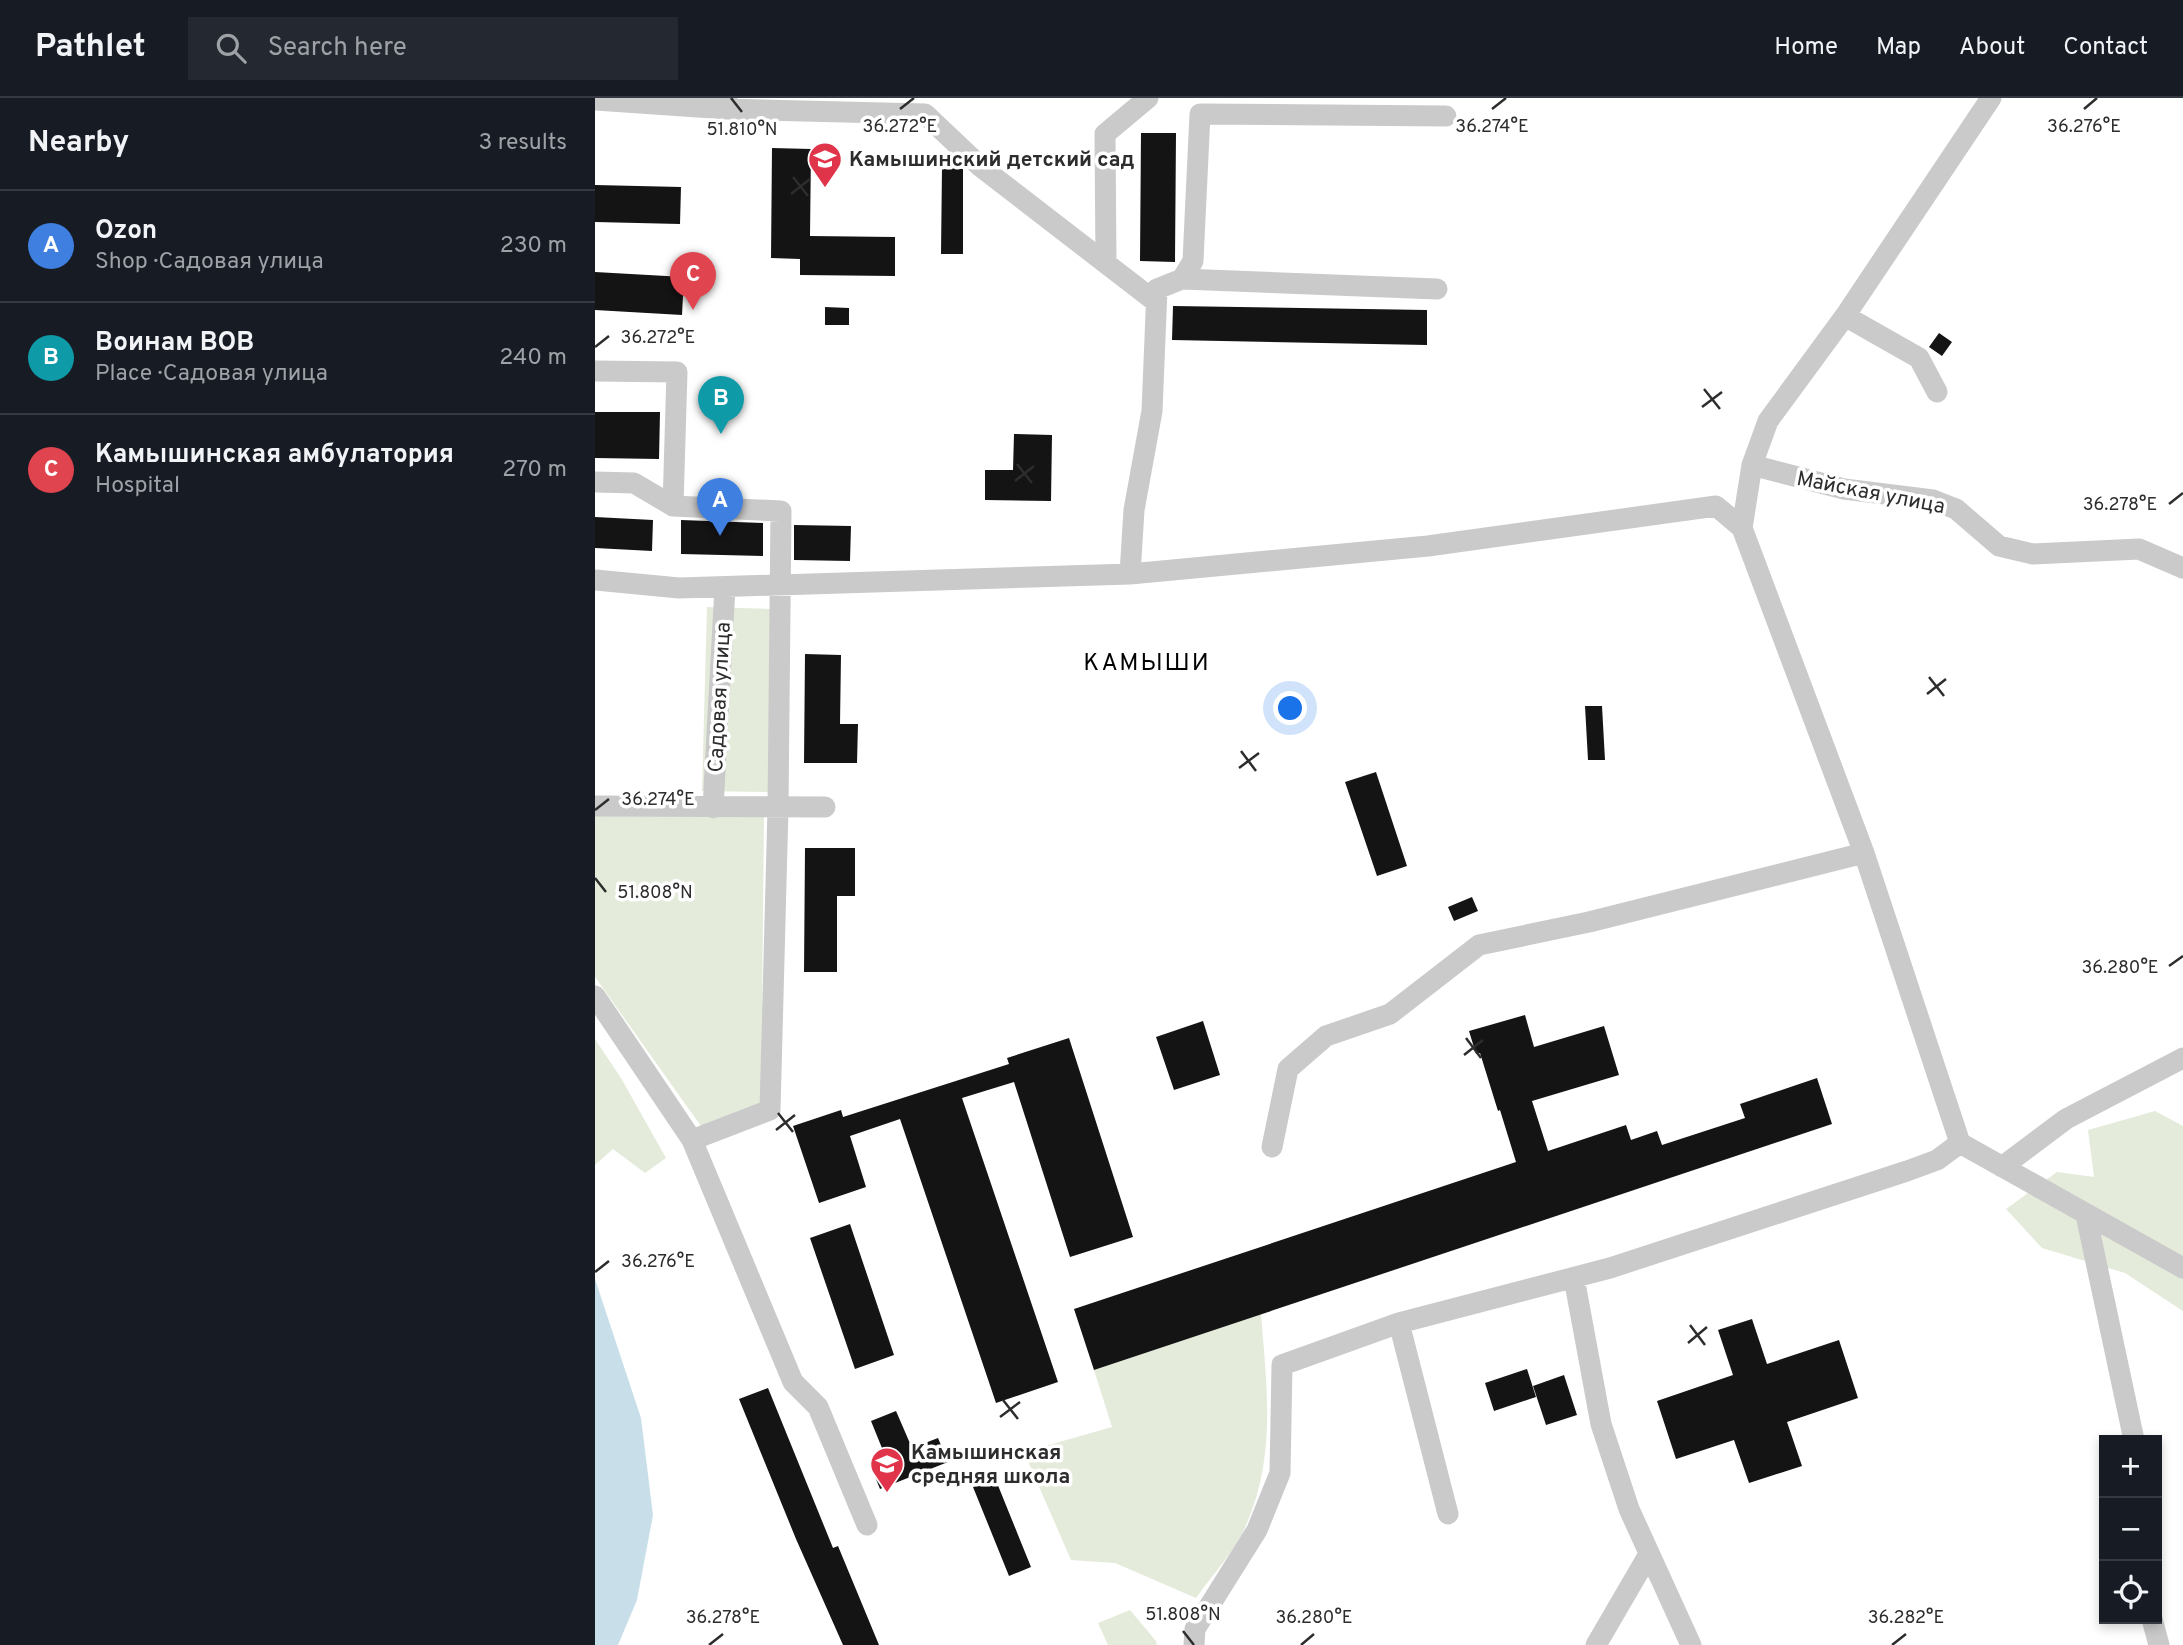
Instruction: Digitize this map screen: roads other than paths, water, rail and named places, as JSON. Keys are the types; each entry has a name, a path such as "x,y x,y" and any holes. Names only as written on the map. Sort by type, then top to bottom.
{"street":[{"path":"1106,263 1105,134 1148,98"},
{"path":"1742,528 1752,465 1768,421 1845,316 1991,98"},
{"path":"595,100 925,114 981,167 1156,302"},
{"path":"1182,279 1193,261 1200,114 1446,116"},
{"path":"1130,574 1134,510 1152,411 1157,289 1182,279 1437,289"},
{"path":"1845,316 1919,358 1937,392"},
{"path":"595,372 677,372 673,506"},
{"name":"Майская улица","path":"1752,465 1844,489 1933,500 1956,509 1999,546 2033,554 2139,550 2183,568"},
{"path":"595,482 634,483 673,506 782,511 770,1110 692,1140"},
{"path":"595,580 679,588 1130,574 1428,546 1716,506 1742,528 1864,853 1959,1143 2183,1268"},
{"name":"Садовая улица","path":"713,807 725,587"},
{"path":"595,806 825,807"},
{"path":"1272,1147 1287,1069 1326,1036 1390,1014 1479,945 1589,922 1864,853"},
{"path":"595,996 692,1140 793,1382 818,1407 867,1525"},
{"path":"2001,1167 2066,1119 2183,1058"},
{"path":"1194,1645 1195,1629 1257,1530 1280,1473 1282,1365 1399,1323 1574,1278 1907,1171 1937,1160 1959,1143"},
{"path":"2086,1215 2133,1435"},
{"path":"1574,1278 1601,1424 1629,1509 1691,1645"},
{"path":"1399,1323 1448,1514"},
{"path":"1596,1645 1649,1554"},
{"path":"2153,1624 2159,1645"}],"water":[{"path":"595,1279 641,1418 653,1515 637,1600 618,1645 595,1645"}],"place":[{"name":"Камышинский детский сад","path":"825,189"},
{"name":"Камышинская амбулатория","path":"693,310"},
{"name":"Воинам ВОВ","path":"721,434"},
{"name":"Ozon","path":"720,536"},
{"name":"Камышинская средняя школа","path":"887,1494"}],"district":[{"name":"КАМЫШИ","path":"1147,662"}]}
